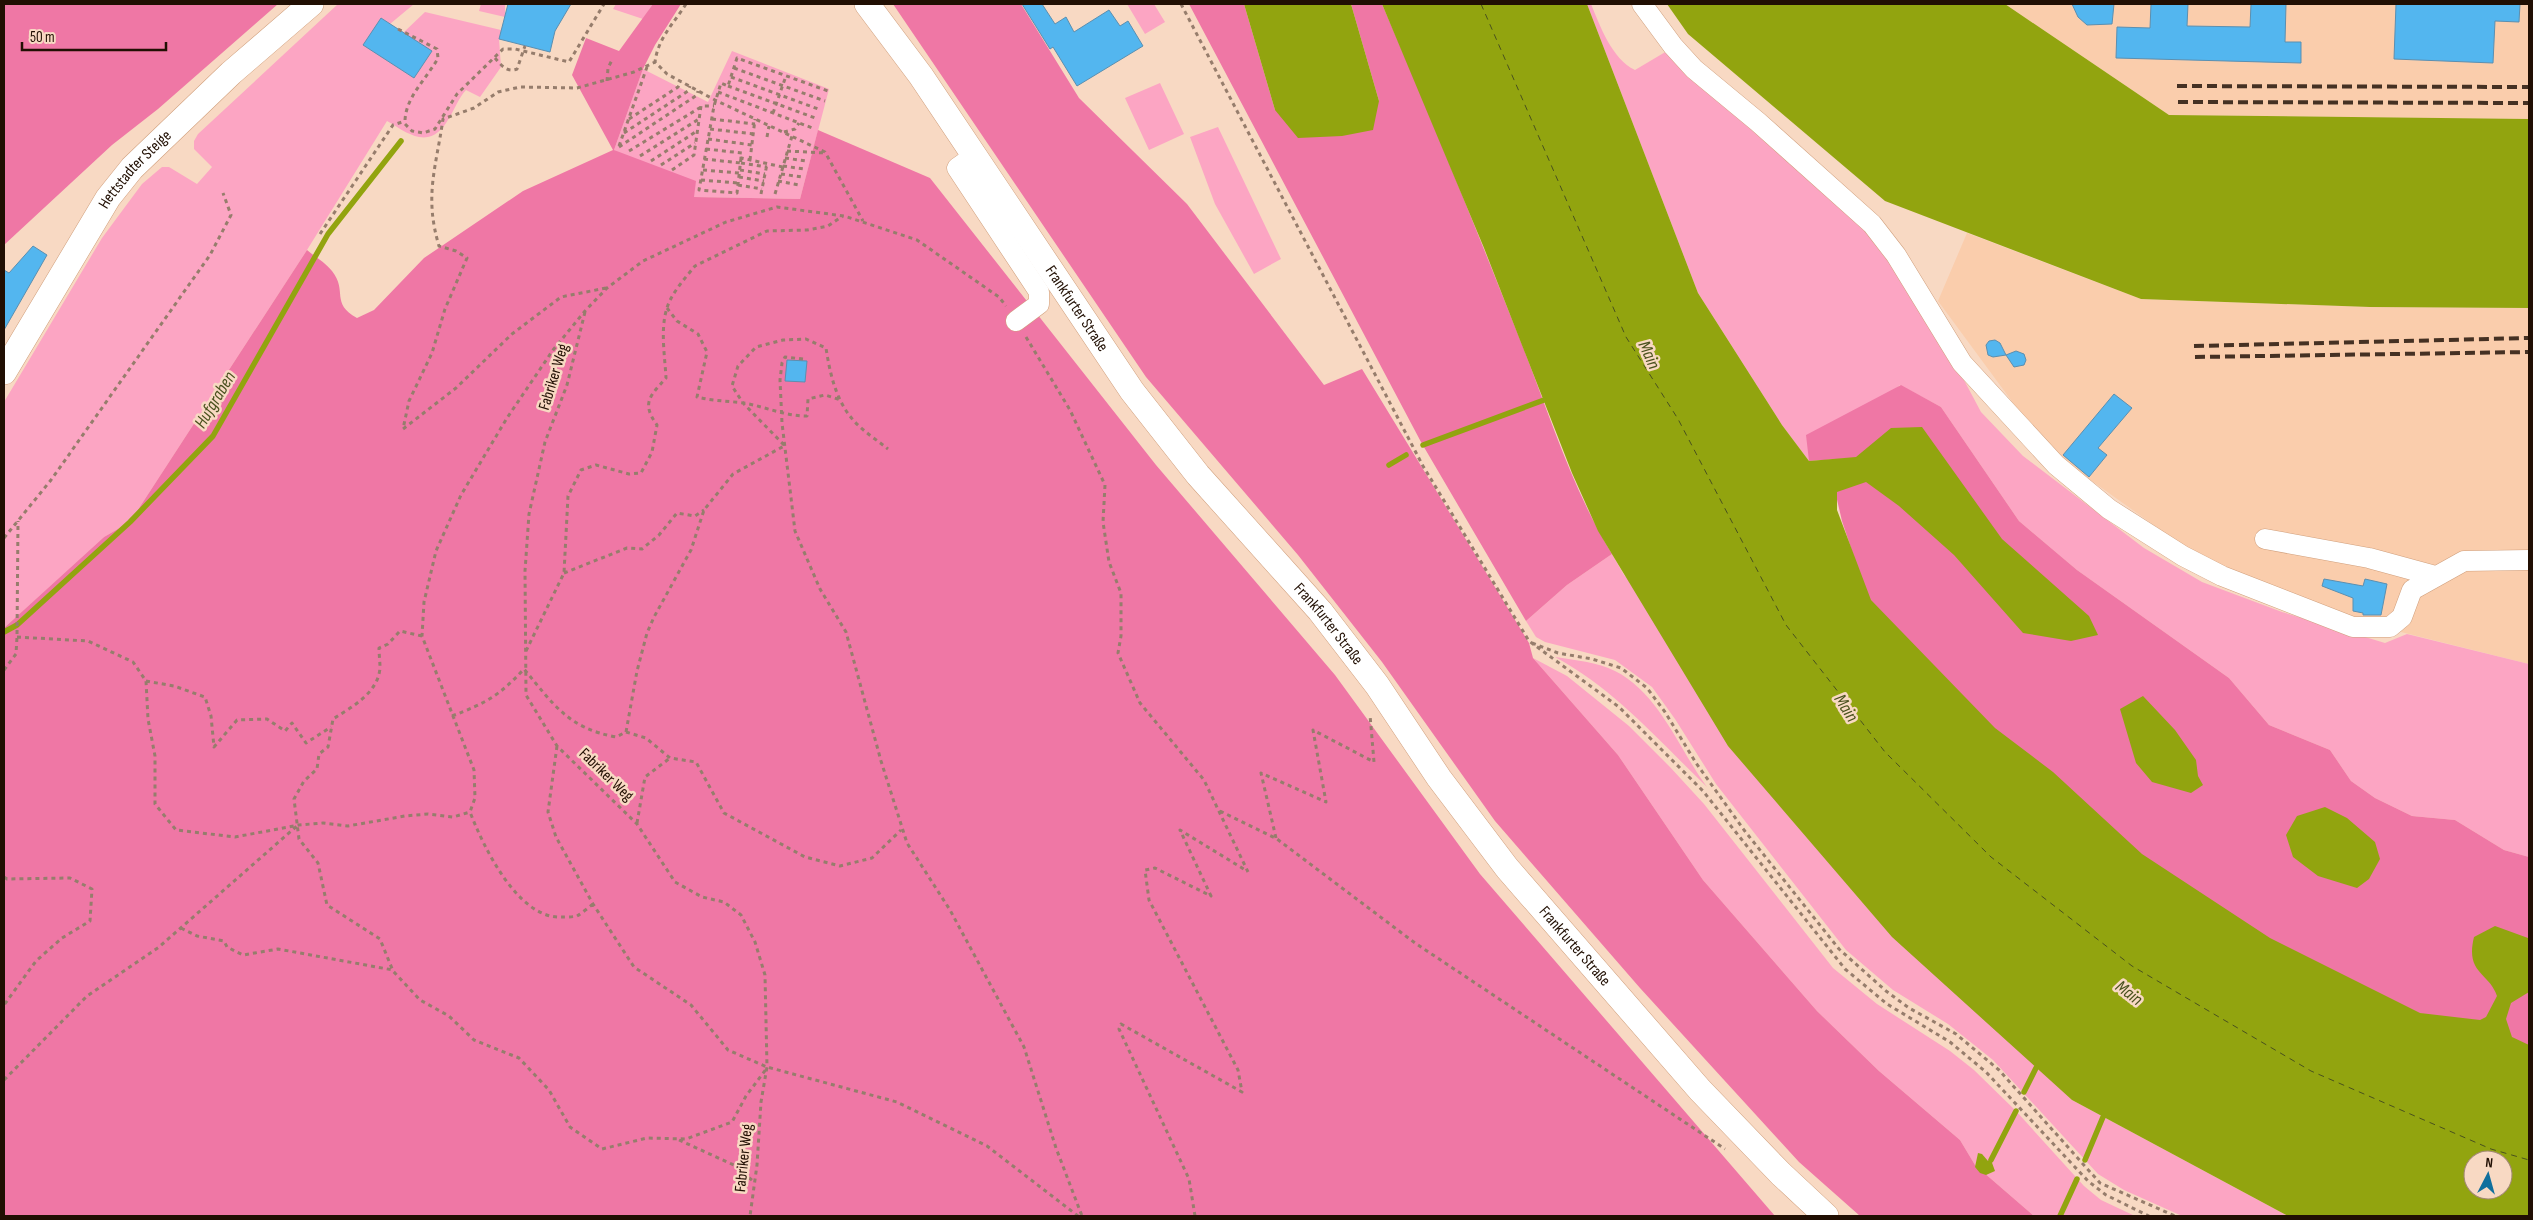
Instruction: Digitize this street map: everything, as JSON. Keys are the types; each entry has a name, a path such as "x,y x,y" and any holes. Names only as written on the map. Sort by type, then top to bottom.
{"main road":[{"name":"Hettstadter Steige","path":"4,372 108,198 132,168 230,73 311,4"},
{"name":"Frankfurter Straße","path":"867,4 921,76 1132,391 1198,475 1320,612 1377,686 1439,778 1507,868 1700,1090 1781,1174 1826,1216"}],"street":[{"path":"1642,4 1673,46 1694,69 1758,122 1872,224 1896,254 1962,362 2056,466 2109,509 2183,556 2222,576 2353,627 2390,627 2402,617 2412,590 2464,561 2529,560"},
{"path":"974,156 957,168 1039,292 1039,304 1016,321"},
{"path":"2265,540 2369,558 2435,576"}],"path":[{"path":"398,29 436,49 438,58 411,98 404,112 405,124 412,131 422,133 435,129 457,94 503,50 516,49 569,62 604,4"},
{"path":"655,62 656,51 664,34 686,4"},
{"path":"1181,4 1423,466 1530,642 1619,707 1703,791 1845,969 1887,1004 1950,1042 1986,1072 2088,1182 2106,1195 2149,1216"},
{"path":"495,58 506,69 512,71 517,69 525,46"},
{"path":"728,86 737,58 828,91"},
{"path":"608,81 608,68 612,60"},
{"path":"443,119 474,108 498,92 520,87 577,88 608,81 647,67 655,62"},
{"path":"655,62 667,74 681,82 826,153 863,222"},
{"path":"647,67 619,147 697,95 698,91"},
{"path":"734,68 824,100"},
{"path":"772,113 786,76"},
{"path":"731,77 822,110"},
{"path":"629,119 678,88 681,82"},
{"path":"706,149 742,153 737,193 699,190 703,170 704,160 706,149 712,119 715,100 721,83 818,120"},
{"path":"624,133 688,91 690,86"},
{"path":"718,92 815,129"},
{"path":"629,151 701,106 714,106"},
{"path":"672,170 694,156 701,106"},
{"path":"640,156 699,118"},
{"path":"443,119 431,178 432,223 438,246 456,251 467,258 448,302 432,353 409,401 403,429 456,388 512,334 561,297 607,288"},
{"path":"712,119 755,124"},
{"path":"750,160 756,119"},
{"path":"320,234 393,124 405,121"},
{"path":"783,132 795,129 799,122"},
{"path":"768,137 769,126"},
{"path":"710,129 754,134"},
{"path":"651,161 697,131"},
{"path":"774,194 792,136"},
{"path":"708,139 752,145"},
{"path":"661,165 695,143"},
{"path":"787,150 826,153"},
{"path":"741,158 767,165"},
{"path":"785,158 806,161"},
{"path":"704,160 804,169"},
{"path":"761,194 767,165"},
{"path":"703,170 765,174"},
{"path":"739,173 764,181"},
{"path":"781,174 802,177"},
{"path":"701,180 762,189"},
{"path":"778,181 799,184"},
{"path":"4,538 51,480 210,255 231,215 223,193"},
{"path":"593,904 576,916 554,917 536,912 507,881 482,843 470,812 475,798 474,770 422,636 424,602 436,551 461,495 507,418 553,350 585,310 607,288 643,261 726,222 777,207 844,216 917,240 999,297 1016,321 1070,410 1105,485 1103,522 1109,562 1121,593 1121,636 1118,653 1140,703 1204,780 1248,872 1180,830 1211,896 1155,868 1146,870 1149,900 1238,1070 1242,1092 1150,1041 1126,1025 1121,1024 1120,1029 1189,1179 1195,1216"},
{"path":"524,654 564,573 568,496 581,470 596,465 629,474 641,473 652,452 657,425 648,413 649,397 666,378 665,325 667,308 694,266 767,231 814,229 828,226 844,216"},
{"path":"667,308 677,321 698,334 707,352 697,397 724,403 744,403 782,414 807,416 808,400 825,395 841,400"},
{"name":"Fabriker Weg","path":"585,310 567,385 545,442 529,514 525,570 524,669 526,696 557,746 637,824 675,882 702,896 724,902 741,915 754,942 764,975 767,1067 761,1102 750,1216"},
{"path":"784,446 744,403 732,386 738,366 756,347 783,340 806,339 826,348 830,374 841,400 854,421 888,449"},
{"path":"803,359 785,357 782,363 780,380 784,446 795,531 820,589 846,632 901,830 907,843 950,910 1024,1047 1056,1148 1082,1216"},
{"path":"564,573 627,548 642,548 659,535 677,513 695,516 704,510 733,474 784,446"},
{"path":"626,732 637,671 648,633 654,617 692,550 704,510"},
{"path":"4,670 16,654 18,520"},
{"path":"422,636 400,631 388,644 380,648 380,667 377,681 362,699 333,720 328,747 319,754 317,769 304,781 294,799 299,825 299,839 318,863 328,905 380,939 393,971 420,1000 449,1016 474,1040 519,1058 549,1090 570,1126 602,1150 647,1138 686,1139 732,1122 746,1096 767,1067"},
{"path":"17,637 88,641 133,662 146,681 148,719 155,756 155,804 176,830 234,837 299,825 324,823 348,826 405,816 428,814 453,817 470,812"},
{"path":"1530,642 1558,653 1592,659 1620,668 1647,688 1665,712 1696,763 1744,830 1838,949 1886,991 1909,1008 1956,1034 1992,1065 2100,1183 2175,1216"},
{"path":"452,716 485,703 505,690 524,669 570,721 595,733 616,737 626,732 646,738 670,758 696,762 724,813 805,857 840,866 872,858 901,830"},
{"path":"146,681 174,686 205,697 211,716 214,747 238,720 267,719 285,731 292,724 306,743 331,727"},
{"path":"1276,839 1261,773 1326,802 1313,730 1374,762 1370,707"},
{"path":"557,746 548,812 566,858 634,967 691,1005 728,1050 767,1067 897,1102 987,1146 1078,1216"},
{"path":"637,824 645,777 670,758"},
{"path":"1219,810 1276,839 1415,943 1730,1153"},
{"path":"4,1080 87,996 159,947 299,825"},
{"path":"4,877 7,879 70,878 92,889 90,921 62,938 36,961 4,1005"},
{"path":"181,928 197,936 224,941 227,947 242,955 278,949 393,971"},
{"path":"677,1139 736,1166 754,1182"}],"shaded area":[{"path":"4,4 278,4 158,109 112,145 4,245"},
{"path":"338,4 414,4 390,24 381,18 364,45 414,78 432,51 403,33 425,12 501,30 499,39 501,67 480,97 466,90 447,121 436,134 428,137 415,136 387,121 307,250 130,522 104,537 4,628 4,402 102,238 142,184 162,167 169,167 197,184 212,167 194,149 194,141 198,134"},
{"path":"481,4 505,4 505,17 479,11"},
{"path":"616,4 653,4 643,19 613,9"},
{"path":"653,4 681,4 655,45 643,69 614,150 696,181 694,197 800,199 818,130 930,178 1156,465 1335,675 1480,874 1775,1216 4,1216 4,628 104,537 130,522 307,250 332,271 337,278 341,302 357,318 374,310 424,258 523,191 613,150 572,75 586,38 619,51"},
{"path":"893,4 1021,4 1079,98 1187,204 1324,385 1362,369 1529,643 1533,658 1618,755 1703,880 1817,1011 1879,1071 1960,1140 1975,1165 2034,1216 1860,1216 1799,1162 1640,988 1495,821 1382,662 1298,555 1146,377"},
{"path":"1127,4 1154,4 1165,22 1145,34"},
{"path":"1189,4 1244,4 1275,110 1379,101 1351,4 1382,4 1470,215 1573,477 1612,554 1567,585 1526,621 1421,442"},
{"path":"1587,4 1591,4 1613,50 1627,65 1635,70 1667,51 1871,233 1957,367 1981,412 2023,456 2144,548 2202,582 2282,612 2385,643 2407,634 2529,664 2529,857 2504,850 2455,820 2412,816 2375,798 2351,781 2330,750 2269,725 2229,678 2077,570 2019,521 1941,407 1900,385 1809,461 1782,425 1698,293"},
{"path":"2005,4 2529,4 2529,119 2169,115"},
{"path":"732,51 829,89 800,199 694,197 614,150 643,69 708,102"},
{"path":"1160,83 1184,134 1149,150 1125,98"},
{"path":"1218,127 1281,259 1254,274 1215,204 1190,137"},
{"path":"1967,233 2141,299 2370,307 2529,308 2529,664 2349,619 2193,553 2047,449 1938,301"},
{"path":"1901,385 1941,407 2019,521 2077,570 2229,678 2269,725 2330,750 2351,781 2375,798 2412,816 2455,820 2504,850 2529,857 2529,944 2485,1023 2450,1020 2405,1010 2269,939 2140,855 1994,730 1869,602 1842,521 1835,491 1856,458 1809,461 1806,435"},
{"path":"1612,554 1624,575 2072,1100 2288,1216 2182,1216 2124,1190 2098,1174 1993,1060 1948,1024 1893,990 1846,950 1716,784 1675,719 1652,687 1615,660 1545,642 1536,637 1526,621 1567,585"},
{"path":"1555,657 1601,665 1615,671 1630,681 1656,707 1707,787 1617,700 1577,670"},
{"path":"1533,658 1567,676 1629,726 1670,767 1704,804 1833,968 1877,1004 1950,1051 1974,1070 2016,1111 2084,1186 2101,1200 2135,1216 2034,1216 1975,1165 1960,1140 1879,1071 1817,1011 1703,880 1618,755"},
{"path":"2529,988 2529,1047 2505,1035 2503,1017 2512,991"}],"water":[{"path":"1244,4 1351,4 1379,101 1373,130 1342,136 1298,138 1275,110"},
{"name":"Main","path":"1382,4 1587,4 1698,293 1782,425 1809,461 1856,457 1891,428 1922,427 2002,539 2089,616 2098,635 2071,641 2023,633 1954,555 1899,506 1866,482 1837,492 1837,510 1871,600 1995,728 2053,772 2142,854 2270,938 2420,1013 2480,1020 2486,1017 2497,996 2489,982 2475,966 2472,949 2474,937 2495,926 2528,938 2529,992 2511,1003 2506,1019 2512,1037 2529,1045 2529,1216 2288,1216 2072,1100 1892,937 1728,746 1598,531 1572,473 1484,248"},
{"path":"1667,4 2005,4 2169,115 2529,119 2529,308 2370,307 2141,299 1885,201 1688,34"},
{"path":"2143,696 2175,730 2196,760 2198,776 2203,785 2191,793 2152,782 2136,763 2120,709"},
{"path":"2325,807 2347,818 2375,842 2380,859 2369,879 2357,888 2318,876 2293,857 2286,835 2297,816"},
{"path":"1978,1153 1982,1154 1988,1161 1991,1160 1995,1171 1986,1175 1980,1173 1975,1167"}],"building":[{"path":"508,4 571,4 555,31 550,52 499,39"},
{"path":"1022,4 1042,4 1055,24 1066,17 1074,32 1109,10 1120,26 1128,21 1143,46 1077,86 1053,47 1050,49"},
{"path":"2072,4 2114,4 2112,24 2087,25 2078,17"},
{"path":"2151,4 2188,4 2187,26 2250,27 2251,4 2286,4 2285,42 2301,42 2301,63 2116,58 2117,27 2150,28"},
{"path":"2396,4 2520,4 2519,22 2495,21 2493,63 2394,59"},
{"path":"381,18 432,51 414,78 363,45"},
{"path":"33,246 47,255 4,330 4,270 9,273"},
{"path":"1995,340 2000,343 2006,355 1993,357 1988,355 1986,345 1989,341"},
{"path":"2016,351 2024,354 2026,360 2024,365 2014,367 2006,355"},
{"path":"787,360 807,361 805,382 785,381"},
{"path":"2114,394 2132,408 2098,448 2107,455 2089,477 2063,455"},
{"path":"2324,579 2363,586 2365,579 2387,584 2381,615 2363,615 2363,613 2353,611 2353,598 2322,586"}],"waterway":[{"name":"Hufgraben","path":"4,632 17,625 130,522 213,436 328,234 401,141"},
{"path":"1423,445 1544,400"},
{"path":"1389,465 1406,455"},
{"path":"2024,1092 2036,1068"},
{"path":"1991,1160 2016,1111"},
{"path":"2085,1160 2103,1117"},
{"path":"2060,1216 2077,1179"}],"ferry route":[{"path":"1481,4 1626,337 1678,419 1786,625 1885,752 1991,857 2132,966 2311,1071 2491,1149 2529,1160"}],"railway":[{"path":"2177,86 2529,87"},
{"path":"2178,102 2529,103"},
{"path":"2194,346 2529,338"},
{"path":"2195,357 2529,352"}]}
